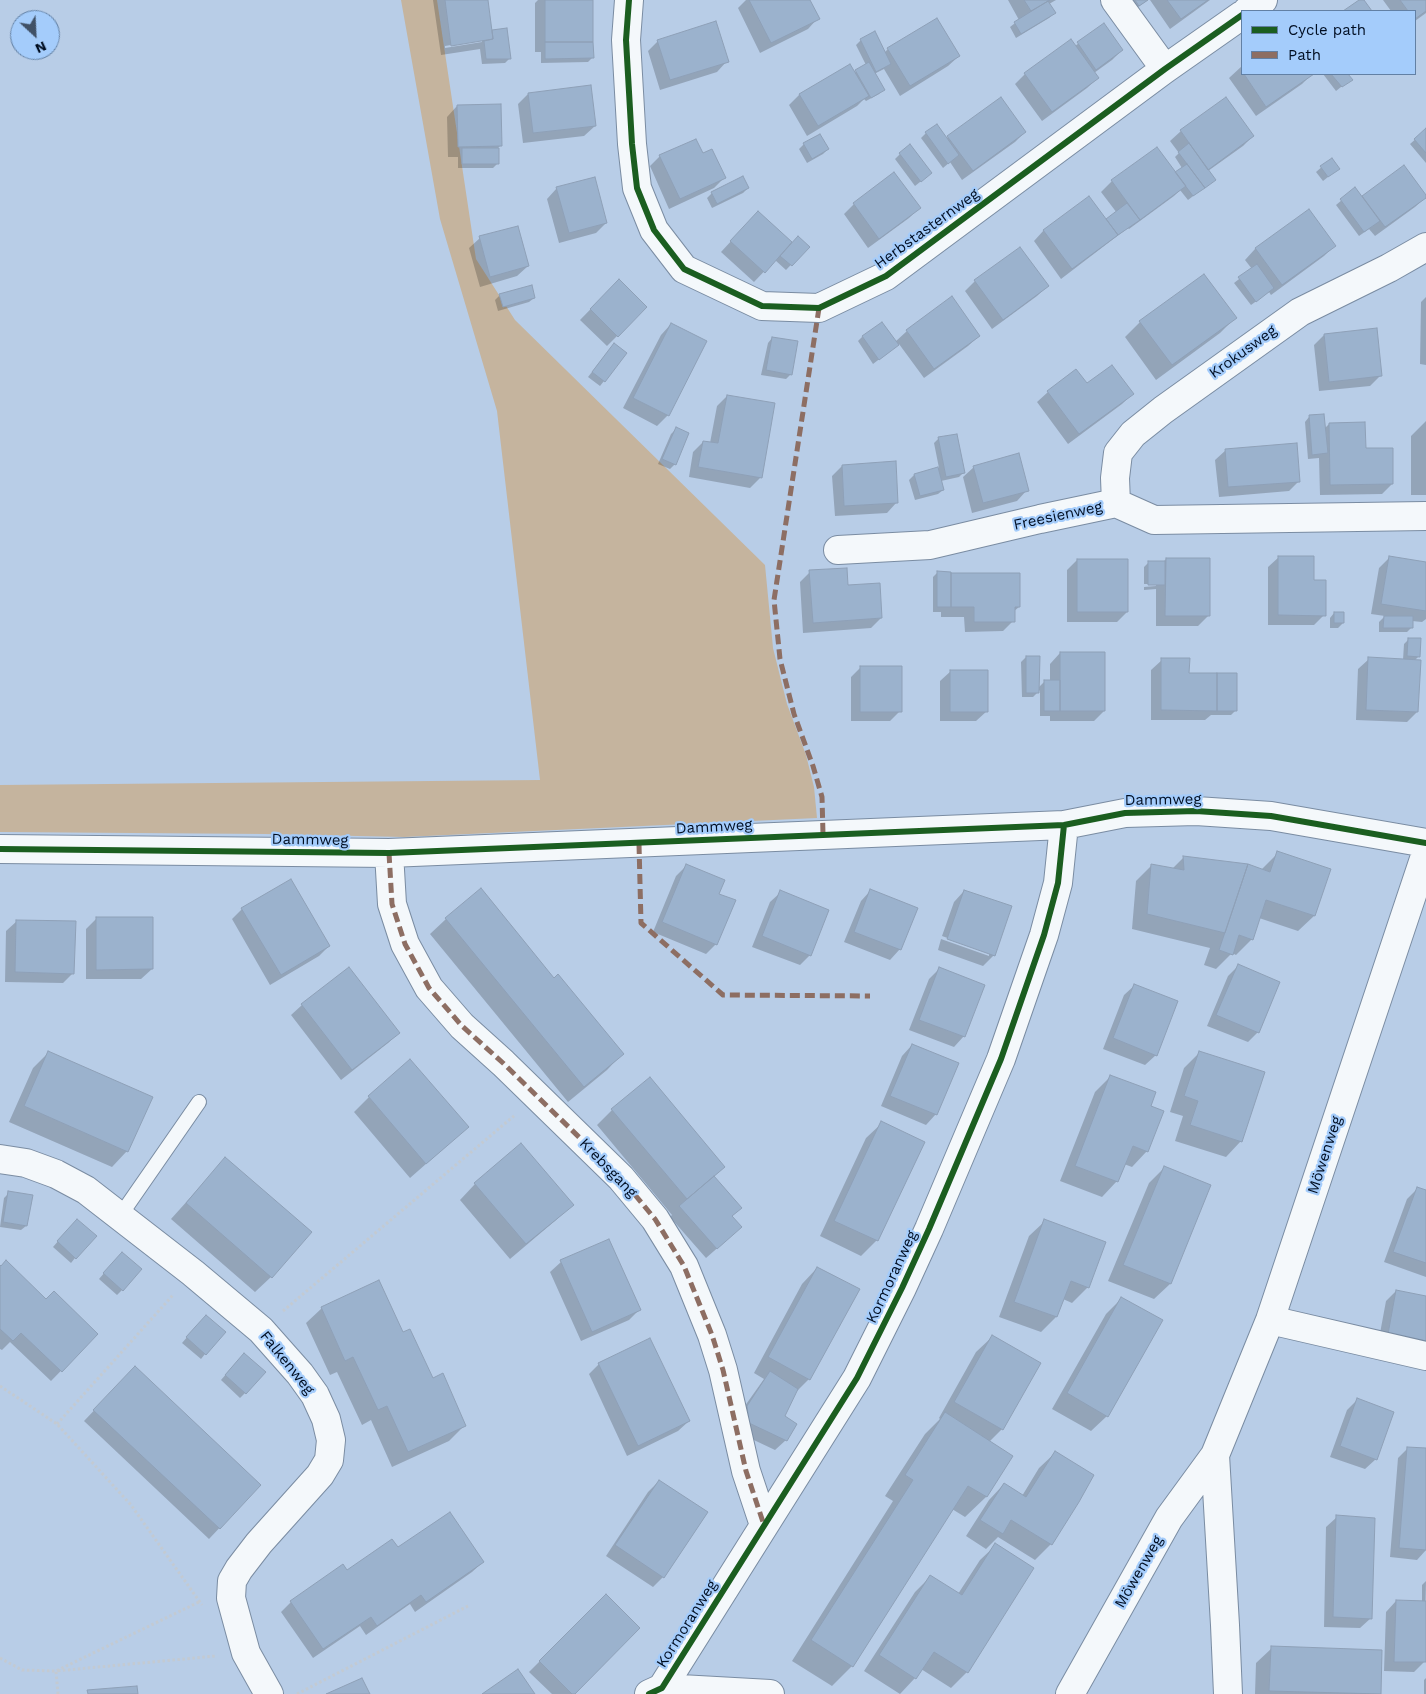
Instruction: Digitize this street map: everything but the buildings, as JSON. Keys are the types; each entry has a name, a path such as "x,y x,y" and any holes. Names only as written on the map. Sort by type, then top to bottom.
{"street":[{"name":"Herbstasternweg","path":"629,0 626,40 632,144 638,188 654,230 684,269 762,306 819,308 886,276 1164,69 1241,16"},
{"path":"1115,0 1164,69"},
{"path":"1248,10 1263,0"},
{"name":"Krokusweg","path":"1116,503 1115,478 1118,453 1133,434 1300,312 1390,268 1426,247"},
{"name":"Freesienweg","path":"838,550 930,545 1116,503 1154,520 1426,516"},
{"name":"Dammweg","path":"0,849 389,854 1064,825 1125,813 1196,811 1271,816 1426,843"},
{"name":"Kormoranweg","path":"655,1691 764,1525 857,1378 902,1288 1001,1059 1044,934 1058,882 1064,825"},
{"name":"Möwenweg","path":"1070,1694 1170,1518 1216,1455 1270,1320 1426,853"},
{"name":"Krebsgang","path":"389,854 392,904 405,944 429,988 462,1026 503,1063 621,1178 655,1220 684,1266 712,1335 723,1370 746,1471 764,1525"},
{"name":"Falkenweg","path":"1,1160 26,1163 56,1174 86,1190 193,1273 261,1330 300,1374 314,1395 326,1419 331,1440 329,1460 320,1475 259,1543 232,1581 231,1598 246,1653 269,1694"},
{"path":"1270,1320 1426,1356"},
{"name":"Möwenweg","path":"1216,1455 1228,1694"},
{"path":"655,1691 770,1694"}],"lane":[{"path":"120,1216 199,1102"}],"path":[{"path":"261,1330 536,1096"},
{"path":"57,1424 193,1273"},
{"path":"0,1386 57,1424 131,1505 199,1602 206,1609"},
{"path":"56,1671 199,1602"},
{"path":"296,1694 468,1606"},
{"path":"0,1658 22,1670 56,1671 246,1653"},
{"path":"56,1671 58,1694"}],"shaded area":[{"path":"401,0 437,0 476,259 515,320 765,565 773,648 787,704 806,755 814,787 817,818 404,837 0,832 0,785 540,780 497,411 440,219"}],"marked path":[{"path":"819,308 774,600 780,659 794,714 822,797 823,834"},
{"path":"639,844 641,923 723,995 870,996"},
{"path":"389,853 392,904 405,944 429,988 462,1026 503,1063 621,1178 655,1219 684,1266 712,1335 723,1370 746,1471 764,1525"}],"cycle path":[{"path":"629,0 626,40 632,144 637,188 654,230 684,269 762,306 819,308 886,276 1165,69 1241,16"},
{"path":"0,849 389,853 1064,825 1125,813 1196,811 1271,816 1426,843"},
{"path":"649,1694 662,1688 857,1378 902,1288 1001,1059 1044,935 1058,883 1064,825"}]}
